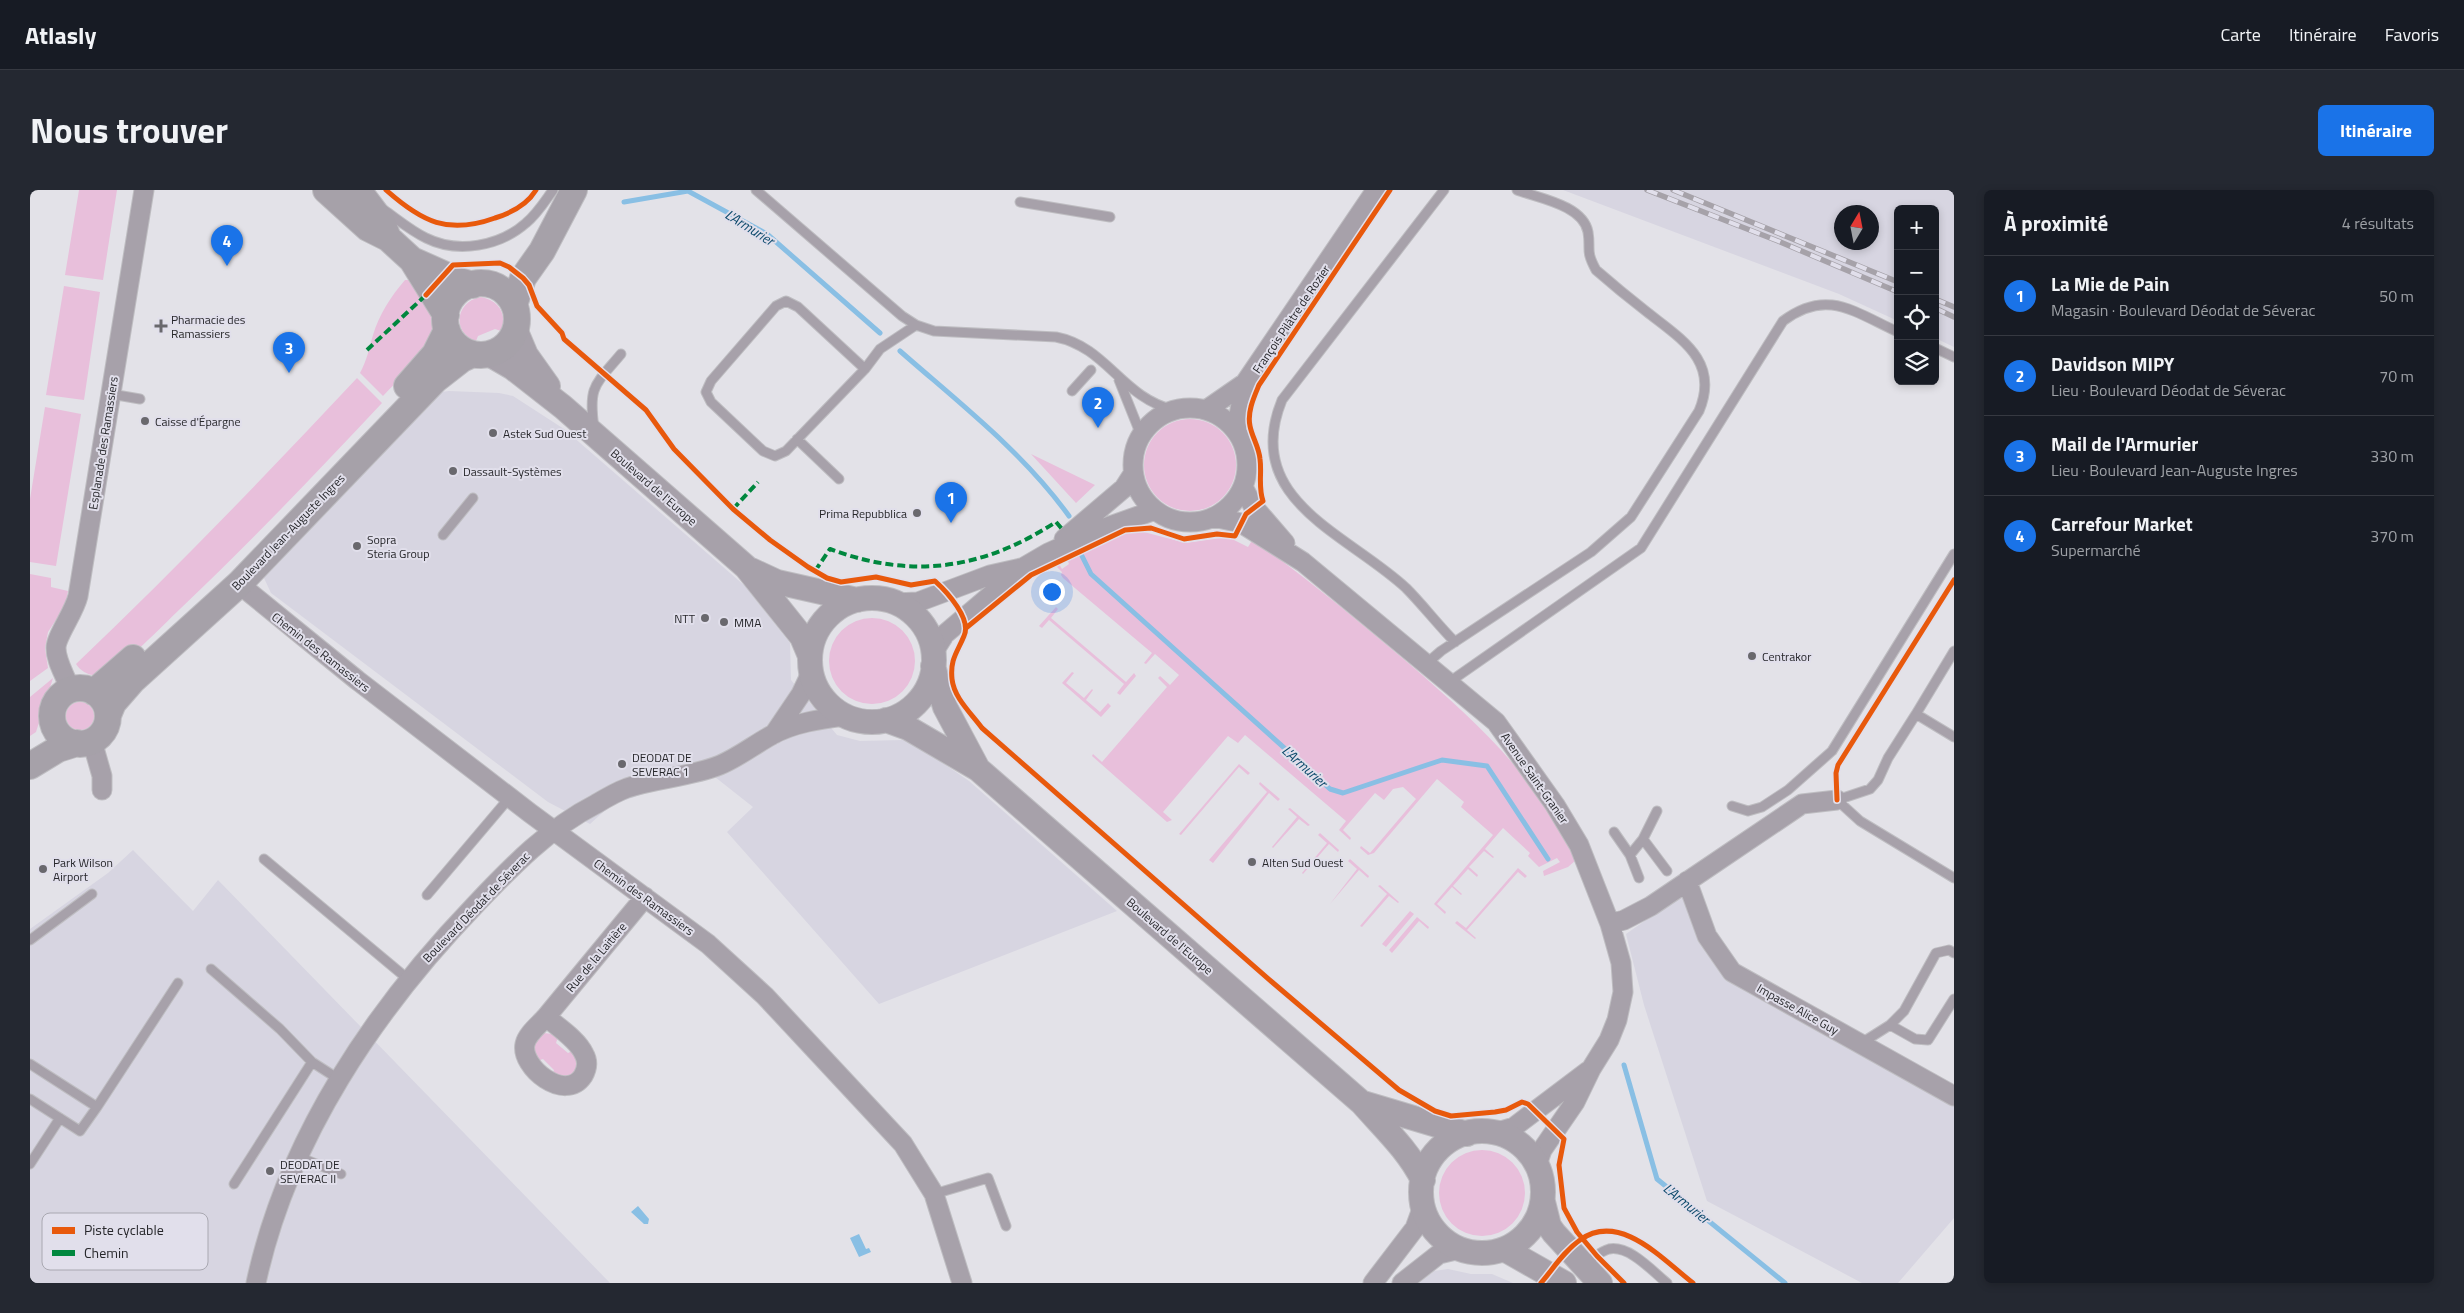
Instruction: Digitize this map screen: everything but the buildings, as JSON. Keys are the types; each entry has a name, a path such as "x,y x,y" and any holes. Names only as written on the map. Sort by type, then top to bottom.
{"main road":[{"path":"326,190 368,228 388,238 412,260 459,281 501,290 515,317"},
{"path":"412,260 457,346 481,354 506,345 515,317 523,278 542,250 574,190"},
{"path":"364,197 382,222 388,238"},
{"path":"446,323 452,299 464,288 478,284 509,268 559,215"},
{"name":"Boulevard Jean-Auguste Ingres","path":"82,691 232,569 422,370 434,354 446,323"},
{"name":"Boulevard Jean-Auguste Ingres","path":"108,715 113,703 133,680 238,584 435,380 462,358 481,354"},
{"path":"30,746 45,732 57,701 82,691 102,698 108,715 104,731 84,742 58,749 30,766"},
{"path":"52,717 58,732 63,738 84,742"}],"street":[{"name":"Esplanade des Ramassiers","path":"82,691 57,654 56,644 70,619 78,596 144,190"},
{"path":"1206,410 1245,383 1376,190"},
{"name":"Boulevard de l'Europe","path":"515,317 526,355 563,407"},
{"name":"Boulevard de l'Europe","path":"481,354 513,368 563,407 746,567 802,637 811,665 814,684 826,702 844,716 872,722 898,716 919,701 928,684 933,660"},
{"path":"1236,431 1245,383"},
{"path":"1194,408 1206,410 1222,417 1236,431 1246,451 1247,462 1243,487 1233,503 1213,517 1202,521 1177,521 1155,510 1141,494 1134,474 1134,452 1141,435 1155,419 1174,410 1194,408"},
{"path":"1048,553 1124,488 1134,474"},
{"name":"Avenue Saint-Granier","path":"1243,487 1253,506 1303,562"},
{"path":"933,660 945,634 1024,567 1048,553 1099,530 1155,510"},
{"name":"Avenue Saint-Granier","path":"1213,517 1240,523 1303,562 1496,722 1556,805 1579,845 1610,924 1621,963 1623,992 1617,1020 1609,1040 1591,1069 1575,1102 1542,1150 1537,1165"},
{"name":"Boulevard de l'Europe","path":"746,567 777,582 857,600 882,600 895,603 918,619 928,635 945,707 978,769"},
{"path":"895,603 918,602 990,575 1024,567"},
{"name":"Chemin des Ramassiers","path":"238,584 357,680 510,797 708,944 766,996 903,1144 934,1194 962,1283"},
{"name":"Boulevard de l'Europe","path":"811,665 817,632 824,621 839,608 857,600"},
{"name":"Boulevard Déodat de Séverac","path":"774,734 801,694 811,665"},
{"name":"Boulevard Déodat de Séverac","path":"256,1283 276,1216 299,1157 340,1080 367,1037 409,980 479,900 526,854 554,830 580,813 627,788 720,765 774,734 821,719 844,716"},
{"name":"Boulevard de l'Europe","path":"886,720 908,728 978,769 1362,1103 1404,1148 1415,1163 1423,1180"},
{"path":"84,742 102,776 102,790"},
{"path":"1610,924 1624,920 1651,906 1802,804 1837,800"},
{"name":"Impasse Alice Guy","path":"1687,881 1707,936 1732,972 1954,1096"},
{"name":"Rue de la Laitière","path":"546,1017 645,897"},
{"name":"Avenue Saint-Granier","path":"1494,1133 1514,1127 1591,1069"},
{"name":"Boulevard de l'Europe","path":"1362,1103 1467,1134"},
{"path":"1373,1283 1415,1228 1423,1206 1423,1180 1434,1156 1443,1146 1467,1134 1494,1133 1519,1144 1537,1165 1549,1226 1582,1266 1600,1283"},
{"path":"1423,1206 1437,1232 1448,1242 1460,1249 1482,1253 1504,1249 1518,1242 1530,1231 1538,1217 1543,1202"},
{"path":"1402,1283 1439,1254 1460,1249"},
{"path":"1504,1249 1564,1283"}],"lane":[{"path":"364,197 425,238 459,246 493,242 527,222 553,190"},
{"path":"756,190 902,316 916,325 934,331 1056,337 1073,340 1094,354 1118,378 1148,401 1174,410"},
{"path":"1444,190 1282,400 1277,411 1274,450 1282,482 1300,507 1406,588 1455,642"},
{"path":"1426,664 1455,642 1591,552 1612,536 1631,517 1699,411 1704,395 1702,368 1688,344 1596,270 1588,254 1588,231 1581,218 1565,207 1517,190"},
{"path":"1020,202 1110,216"},
{"path":"865,369 798,307 786,301 776,306 711,381 706,392 711,402 768,454 781,454 865,369 880,349 916,325"},
{"path":"1448,682 1641,548 1783,321 1806,306 1830,304 1844,308 1894,330"},
{"path":"1939,350 1954,357"},
{"path":"596,436 592,395 598,381 621,354"},
{"path":"1072,391 1091,370"},
{"path":"1118,378 1141,435"},
{"path":"111,394 140,399"},
{"path":"797,439 839,479"},
{"path":"443,534 474,498"},
{"path":"1732,806 1748,810 1762,807 1788,790 1832,751 1954,554"},
{"path":"1837,800 1870,789 1878,780 1888,758 1954,651"},
{"path":"1916,714 1954,737"},
{"path":"427,895 510,797"},
{"path":"1837,800 1860,820 1954,878"},
{"path":"1630,856 1657,811"},
{"path":"1614,832 1630,856 1639,878"},
{"path":"1642,838 1667,871"},
{"path":"264,859 409,980"},
{"path":"30,940 92,894"},
{"path":"1860,1044 1890,1024 1904,1011 1936,953 1949,950 1954,953"},
{"path":"211,969 280,1030 312,1062 340,1080"},
{"path":"30,1099 80,1131 178,983"},
{"path":"1890,1024 1915,1039 1928,1040 1954,1000"},
{"path":"234,1184 312,1062"},
{"path":"30,1064 97,1107"},
{"path":"30,1164 60,1118"},
{"path":"299,1157 341,1174"},
{"path":"934,1194 988,1178 1006,1226"},
{"path":"1582,1266 1609,1249 1619,1249 1637,1259 1667,1283"}],"shaded area":[{"path":"79,190 117,190 103,280 65,275"},
{"path":"1563,190 1954,190 1954,347 1939,340 1939,205 1894,205 1894,319 1839,294"},
{"path":"405,280 408,280 424,299 431,312 433,323 431,335 418,358 383,396 360,373 382,313"},
{"path":"64,286 100,292 84,400 46,395"},
{"path":"481,297 497,305 502,314 503,325 501,331 495,329 478,336 476,341 468,337 463,331 460,317 466,304"},
{"path":"357,378 382,403 232,559 132,654 102,674 91,675 81,670 76,664 218,523"},
{"path":"449,391 499,393 513,396 564,429 745,586 790,643 791,680 837,735 860,741 903,740 921,748 969,781 1117,911 879,1004 727,832 753,807 715,777 643,794 611,805 590,824 548,802 271,593 264,578 268,565 434,393"},
{"path":"45,407 81,414 56,566 30,562 30,499"},
{"path":"1181,419 1199,419 1216,426 1229,439 1236,456 1236,474 1229,491 1216,504 1199,511 1181,511 1164,504 1151,491 1144,474 1144,456 1151,439 1164,426"},
{"path":"1031,454 1095,485 1076,503"},
{"path":"1140,531 1186,543 1228,537 1248,547 1253,539 1273,554 1388,646 1481,729 1503,752 1542,801 1576,860 1568,867 1544,876 1543,871 1560,862 1557,858 1539,867 1528,856 1530,853 1503,828 1485,849 1494,857 1484,851 1469,867 1478,875 1477,877 1468,869 1453,886 1462,894 1452,887 1437,904 1446,912 1445,914 1434,904 1493,835 1461,807 1464,802 1437,779 1374,853 1368,855 1360,848 1361,846 1370,853 1416,799 1403,787 1393,789 1384,800 1375,793 1343,830 1351,838 1350,840 1339,830 1346,821 1245,735 1238,743 1228,736 1163,812 1172,820 1167,822 1092,756 1093,754 1102,762 1167,687 1158,678 1160,676 1170,685 1179,675 1155,654 1146,664 1144,663 1152,653 1063,578 1062,572 1056,566 1059,564 1062,569 1069,564 1067,559 1126,533"},
{"path":"30,574 51,578 51,587 68,591 65,606 48,632 45,648 48,668 30,681"},
{"path":"1056,607 1058,609 1051,618 1126,682 1134,673 1136,676 1120,695 1117,693 1124,684 1049,620 1042,628 1039,626"},
{"path":"872,618 889,621 903,630 912,644 915,661 912,678 903,692 889,701 872,704 855,701 841,692 832,678 829,661 832,644 841,630 855,621"},
{"path":"1072,672 1074,673 1066,683 1084,698 1092,689 1086,700 1100,712 1108,703 1111,706 1101,717 1062,683"},
{"path":"53,678 36,732 30,736 30,697"},
{"path":"80,702 90,706 94,716 90,726 80,730 70,726 66,716 70,706"},
{"path":"1239,764 1250,773 1248,775 1239,767 1181,835 1179,834"},
{"path":"1260,782 1280,799 1278,801 1269,793 1213,863 1209,860 1267,792 1259,784"},
{"path":"1290,808 1310,825 1308,826 1299,819 1273,848 1297,817 1288,809"},
{"path":"1320,833 1339,850 1338,852 1329,844 1303,874 1327,843 1318,835"},
{"path":"133,850 193,911 218,880 610,1283 30,1283 30,929 108,873"},
{"path":"1350,859 1369,876 1368,878 1359,870 1330,904 1357,869 1348,861"},
{"path":"1518,868 1527,876 1525,878 1518,872 1467,930 1475,939 1455,923 1457,921 1466,928"},
{"path":"1380,885 1399,902 1389,896 1362,927 1360,926 1387,894 1378,886"},
{"path":"1686,892 1723,975 1954,1105 1954,1218 1898,1283 1862,1283 1707,1201 1644,1005 1626,934"},
{"path":"1410,911 1414,914 1386,947 1382,944"},
{"path":"1417,917 1429,927 1428,929 1419,921 1392,953 1389,950"},
{"path":"544,1033 558,1037 556,1043 568,1053 574,1050 580,1066 571,1079 552,1076 554,1070 543,1059 537,1061 532,1053 535,1039"},
{"path":"1482,1150 1498,1153 1506,1157 1518,1169 1522,1177 1525,1193 1522,1209 1518,1217 1506,1229 1498,1233 1482,1236 1466,1233 1458,1229 1446,1217 1442,1209 1439,1193 1442,1177 1446,1169 1458,1157 1466,1153"},
{"path":"1448,1269 1471,1274 1492,1274 1513,1283 1419,1283 1434,1271"}],"water":[{"path":"638,1206 649,1219 648,1224 644,1224 631,1212"},
{"path":"859,1234 866,1249 869,1248 871,1252 859,1257 850,1238"}],"waterway":[{"name":"L'Armurier","path":"624,202 688,191 767,234 880,333"},
{"name":"L'Armurier","path":"900,351 1011,449 1069,516"},
{"name":"L'Armurier","path":"1082,556 1091,574 1330,789 1343,793 1442,760 1487,766 1548,859"},
{"name":"L'Armurier","path":"1624,1065 1657,1179 1785,1283"}],"railway":[{"path":"1647,190 1778,241 1894,290"},
{"path":"1673,190 1894,280"},
{"path":"1939,301 1954,307"},
{"path":"1939,310 1954,317"}],"marked path":[{"path":"367,350 426,295"},
{"path":"733,509 758,482"},
{"path":"815,571 830,549 861,559 890,564 947,565 1002,550 1029,538 1056,522 1062,529"}],"cycle path":[{"path":"386,190 424,217 449,225 478,223 501,216 523,204 536,190"},
{"name":"François Pilâtre de Rozier","path":"966,628 1031,575 1125,530 1151,528 1184,539 1217,534 1235,536 1246,514 1263,501 1259,455 1249,421 1249,415 1259,385 1390,190"},
{"path":"426,295 453,265 500,263 509,267 529,285 537,306 562,333 564,339 646,410 674,449 733,509 770,540 808,567 827,578 841,582 876,577 911,585 935,581 957,606 965,622 964,636 953,661 953,686 959,699 982,728 1272,982 1399,1090 1435,1111 1451,1116 1506,1110 1522,1102 1528,1104 1564,1139 1559,1165 1564,1208 1577,1232 1597,1256 1624,1283"},
{"path":"1837,800 1836,773 1838,765 1954,580"},
{"path":"1541,1283 1574,1244 1595,1233 1610,1231 1640,1242 1693,1283"}],"place":[{"name":"Carrefour Market","path":"227,266"},
{"name":"Pharmacie des Ramassiers","path":"161,326"},
{"name":"Mail de l'Armurier","path":"289,373"},
{"name":"Caisse d'Épargne","path":"145,421"},
{"name":"Davidson MIPY","path":"1098,428"},
{"name":"Astek Sud Ouest","path":"493,433"},
{"name":"Dassault-Systèmes","path":"453,471"},
{"name":"Prima Repubblica","path":"917,513"},
{"name":"La Mie de Pain","path":"951,523"},
{"name":"Sopra Steria Group","path":"357,546"},
{"name":"NTT","path":"705,618"},
{"name":"MMA","path":"724,622"},
{"name":"Centrakor","path":"1752,656"},
{"name":"DEODAT DE SEVERAC 1","path":"622,764"},
{"name":"Alten Sud Ouest","path":"1252,862"},
{"name":"Park Wilson Airport","path":"43,869"},
{"name":"DEODAT DE SEVERAC II","path":"270,1171"}]}
